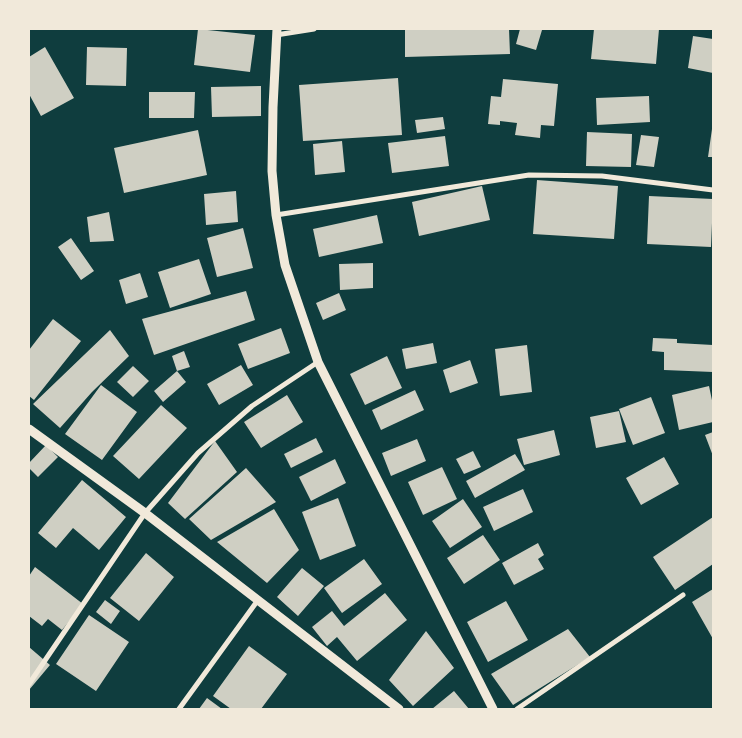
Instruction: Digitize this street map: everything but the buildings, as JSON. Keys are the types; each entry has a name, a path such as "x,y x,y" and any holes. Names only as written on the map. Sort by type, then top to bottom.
{"street":[{"path":"314,29 277,32 272,107 272,171 276,215 285,265 318,362 493,709"},
{"path":"276,215 529,175 602,176 713,190"},
{"path":"29,684 145,513 198,453 252,406 318,362"},
{"path":"29,429 145,513 399,709"},
{"path":"517,709 684,595"},
{"path":"179,709 258,600"}]}
